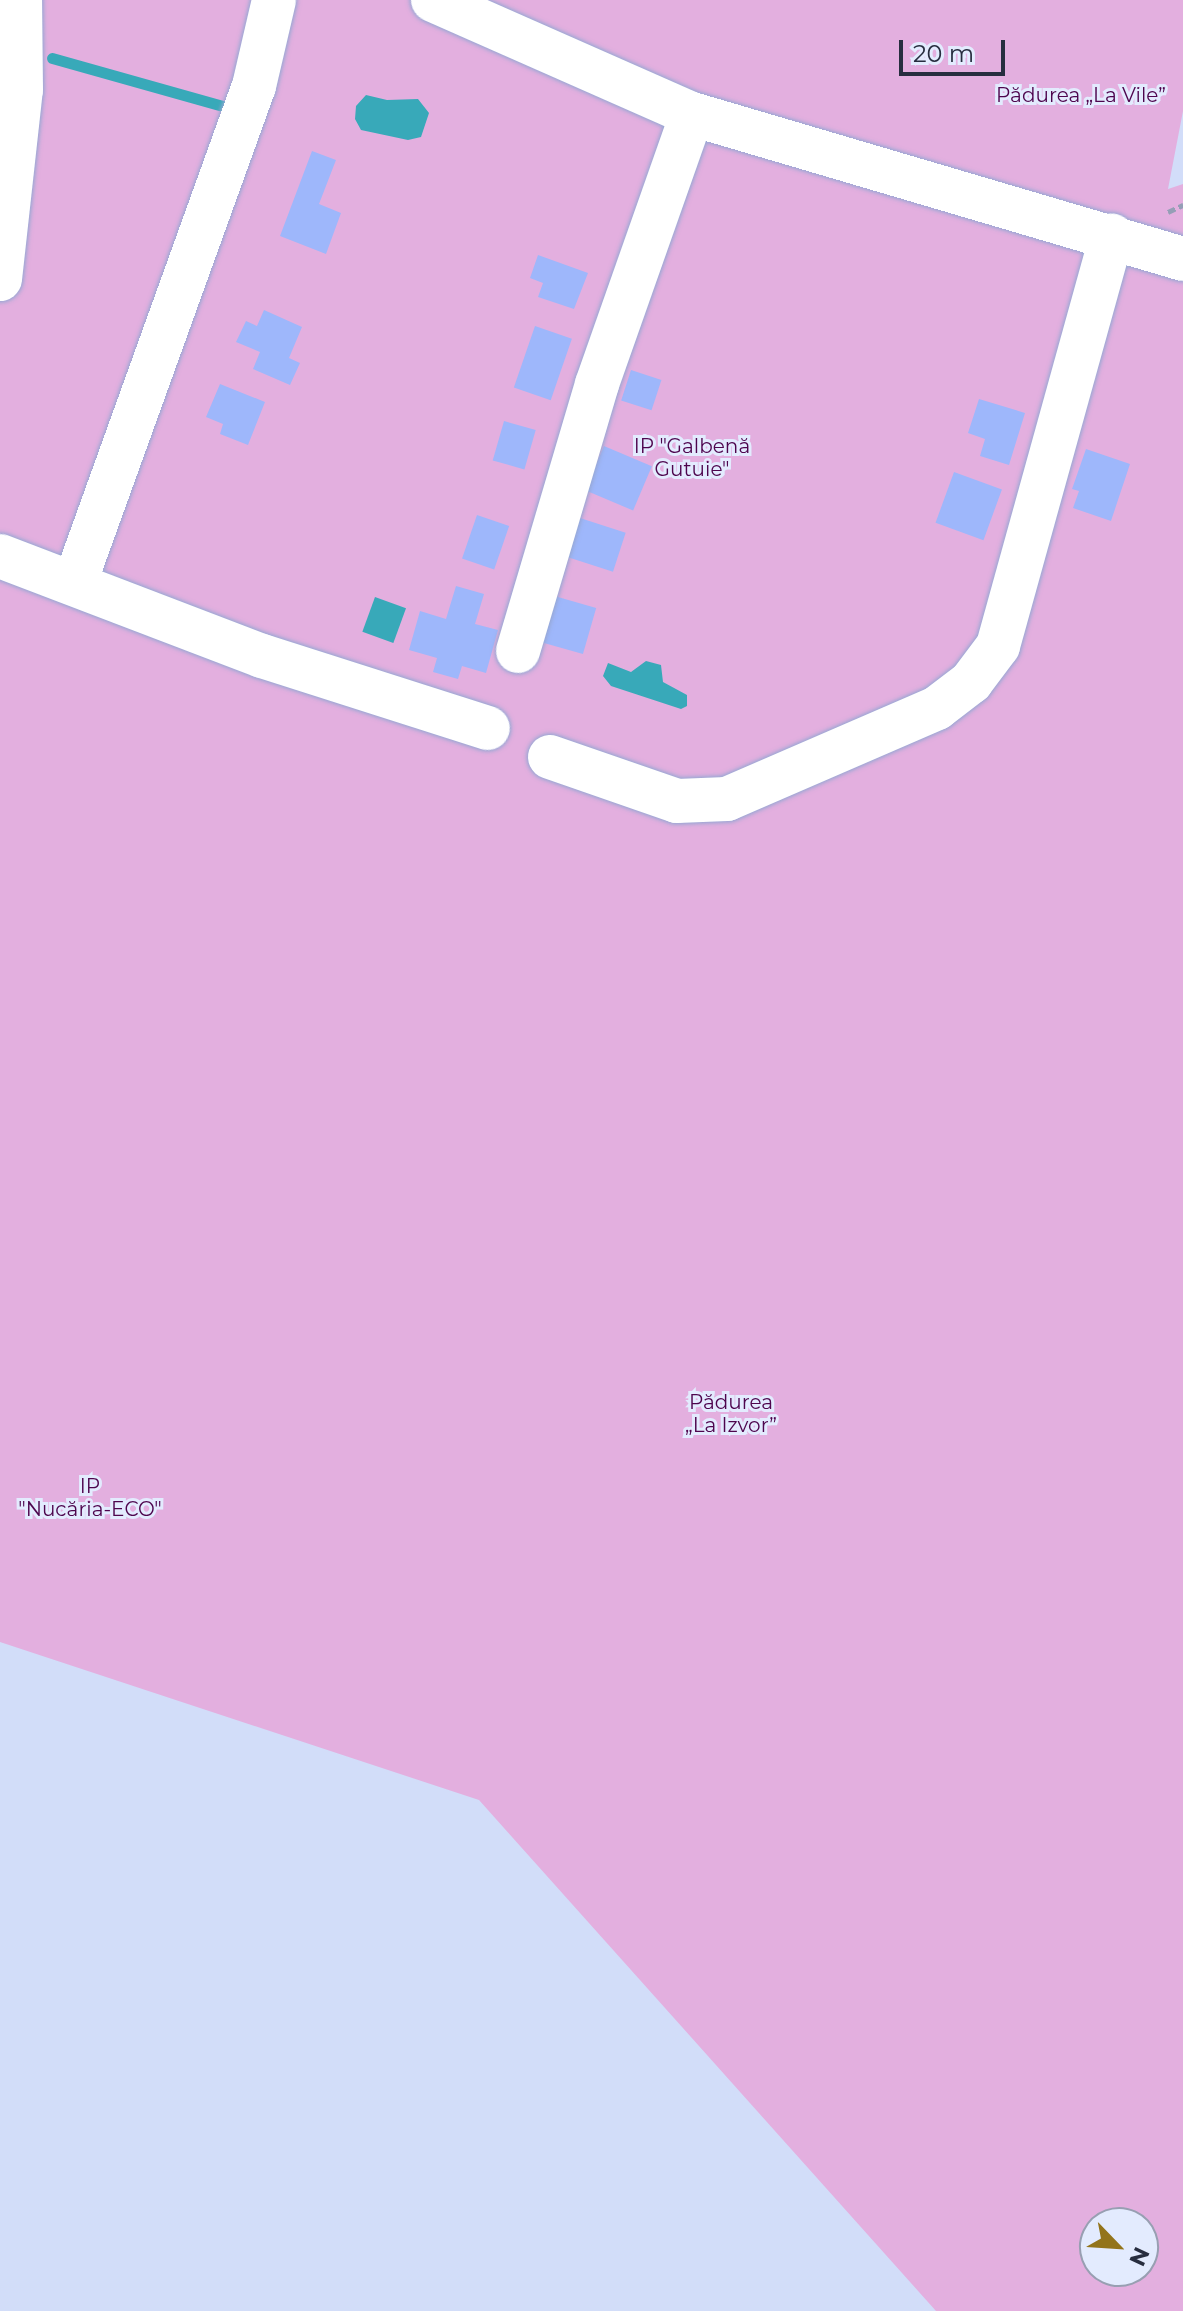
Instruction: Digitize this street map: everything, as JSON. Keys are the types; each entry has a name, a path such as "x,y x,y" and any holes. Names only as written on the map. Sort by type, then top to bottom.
{"street":[{"path":"0,279 21,90 20,0"},
{"path":"75,582 254,86 274,0"},
{"path":"433,0 692,114 1183,259"},
{"path":"518,651 597,384 692,114"},
{"path":"550,757 677,801 727,799 937,708 971,682 998,646 1112,236"},
{"path":"0,556 75,582 262,656 488,728"}],"green space":[{"path":"0,0 1183,0 1183,111 1168,189 1183,184 1183,2311 936,2311 479,1800 0,1642"}],"water":[{"path":"366,95 387,100 418,99 429,113 421,137 408,140 361,130 355,119 356,106"},
{"path":"375,597 406,608 393,643 362,632"},
{"path":"646,661 661,665 663,682 687,695 687,706 681,709 611,686 603,676 608,663 631,672"}],"building":[{"path":"312,151 336,160 319,204 341,213 326,254 280,236"},
{"path":"538,255 588,273 574,309 538,297 543,283 530,278"},
{"path":"264,310 302,327 289,358 300,363 290,385 253,369 260,352 236,342 246,321 257,326"},
{"path":"535,326 572,339 551,400 514,387"},
{"path":"631,370 661,380 652,410 621,400"},
{"path":"220,384 265,402 248,445 220,434 223,424 206,417"},
{"path":"979,399 1025,413 1009,465 980,456 985,439 968,433"},
{"path":"504,421 536,430 524,470 493,460"},
{"path":"604,446 652,466 633,511 585,490"},
{"path":"1086,449 1130,464 1111,521 1073,508 1079,491 1072,489"},
{"path":"954,472 1002,489 983,540 936,523"},
{"path":"477,515 509,526 494,570 462,558"},
{"path":"580,518 626,533 613,572 567,557"},
{"path":"456,586 484,594 475,624 498,630 486,673 462,666 458,679 433,672 437,658 409,650 420,611 446,619"},
{"path":"551,595 596,608 583,654 538,641"}],"waterway":[{"path":"52,58 226,107"}],"park label":[{"name":"Pădurea „La Vile”","path":"1081,95"},
{"name":"IP \"Galbenă Gutuie\"","path":"692,458"},
{"name":"Pădurea „La Izvor”","path":"731,1414"},
{"name":"IP \"Nucăria-ECO\"","path":"90,1498"}]}
